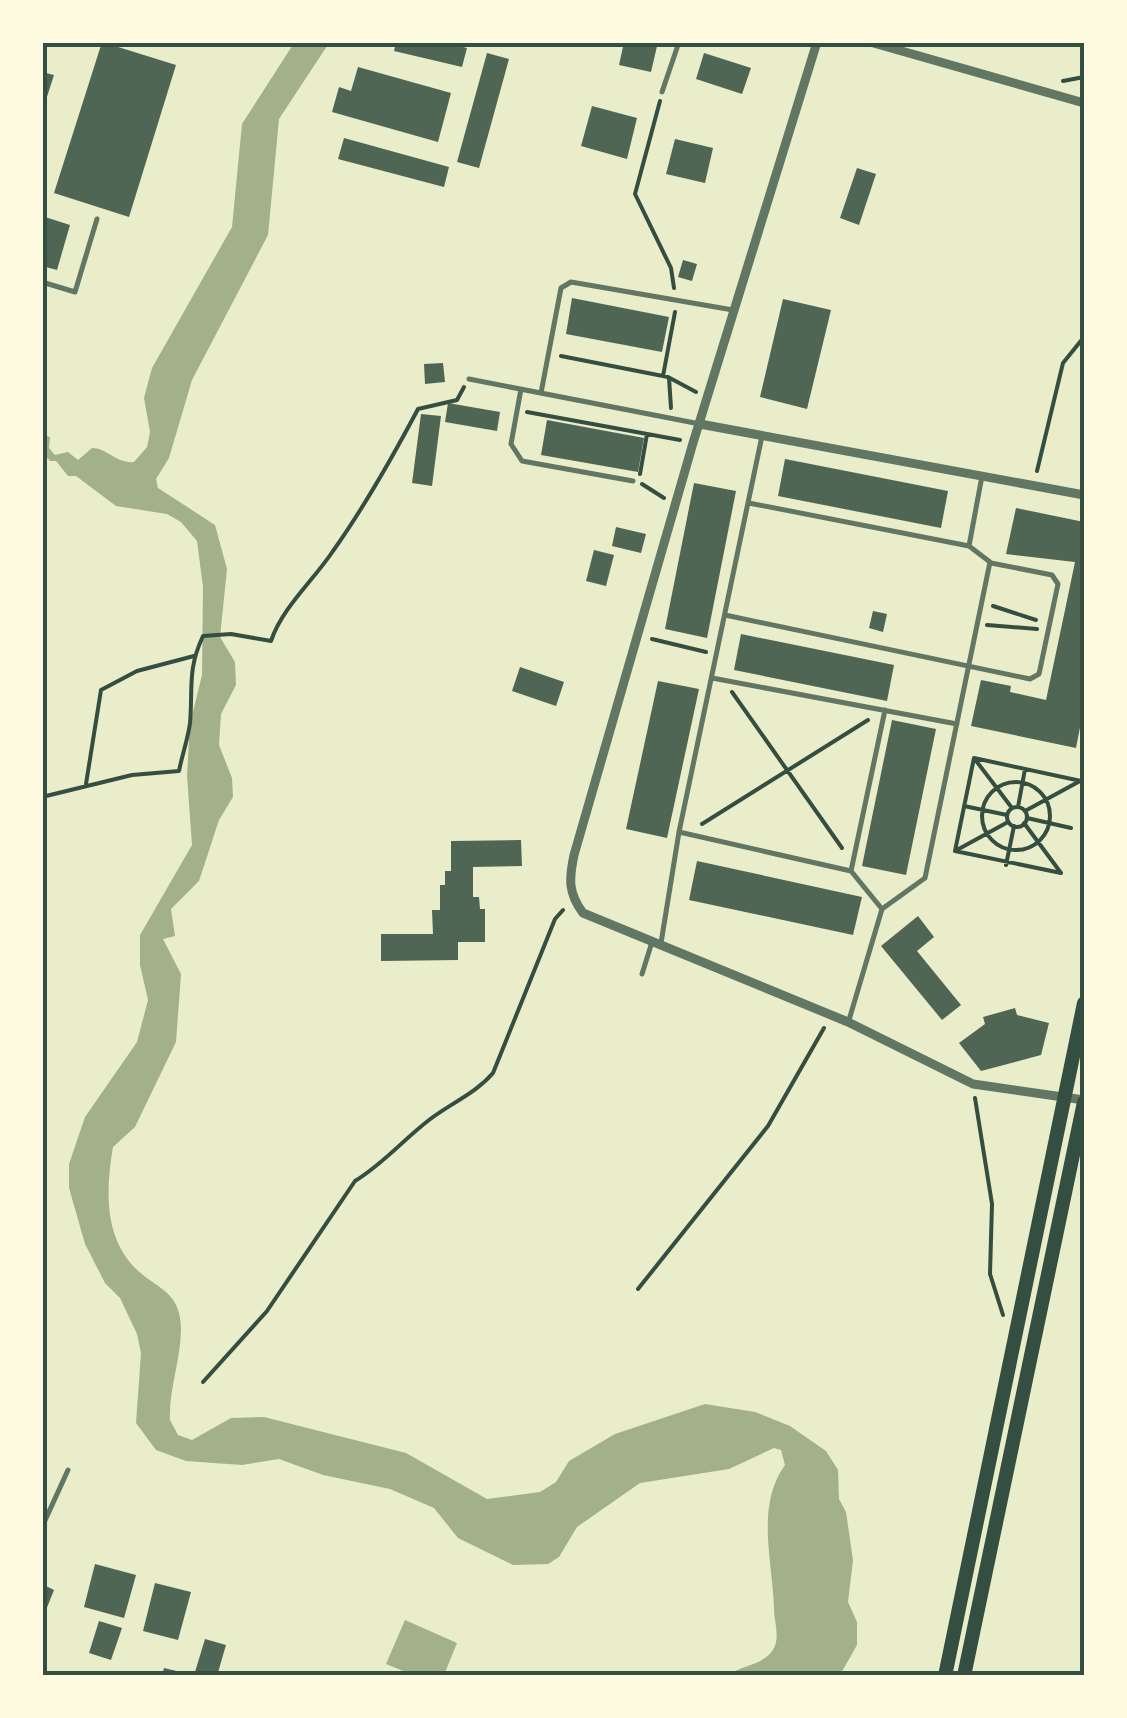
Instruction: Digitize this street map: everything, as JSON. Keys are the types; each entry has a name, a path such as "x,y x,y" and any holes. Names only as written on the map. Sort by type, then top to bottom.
{"main road":[{"path":"945,1676 1084,1002"},
{"path":"964,1676 1084,1101"}],"street":[{"path":"817,42 738,310 674,506 574,855 569,880 572,899 583,912 848,1022 973,1084 1084,1101"},
{"path":"870,42 1084,104"},
{"path":"700,424 1084,495"}],"lane":[{"path":"662,92 679,42"},
{"path":"42,282 75,292 97,219"},
{"path":"541,392 561,288 571,282 738,310"},
{"path":"469,379 700,424"},
{"path":"521,389 511,444 522,461 636,481"},
{"path":"642,974 656,943 683,832 762,436"},
{"path":"969,546 982,476"},
{"path":"725,615 1030,680 1039,674 1058,584 1052,575 990,562 969,546 750,503"},
{"path":"848,1022 882,909 925,878 990,562"},
{"path":"712,678 957,724"},
{"path":"852,868 885,710"},
{"path":"683,832 852,868 882,909"},
{"path":"42,1528 68,1470"}],"path":[{"path":"1063,81 1084,76"},
{"path":"662,92 635,194 671,268 677,302 663,376"},
{"path":"1034,486 1062,363 1084,337"},
{"path":"548,354 663,376 708,400"},
{"path":"42,797 86,784 178,771 190,721 187,697 202,636 230,634 271,640 279,618 297,602 335,549 418,409 457,400 469,379"},
{"path":"517,410 693,443"},
{"path":"648,434 636,481 674,506"},
{"path":"982,602 1034,618 1049,628"},
{"path":"977,624 1049,628"},
{"path":"638,635 716,654"},
{"path":"86,784 101,690 137,671 196,655"},
{"path":"724,680 852,868"},
{"path":"683,832 885,710"},
{"path":"974,758 1026,769 1080,781 1025,811 1015,808 974,758"},
{"path":"955,851 974,758"},
{"path":"955,851 1007,818 1015,808 1026,769"},
{"path":"1023,783 1045,800 1049,823 1037,843 1010,850 987,833 983,810 997,788 1023,783"},
{"path":"964,806 1007,818 1014,826"},
{"path":"955,851 1062,874 1037,843 1025,821 1025,811"},
{"path":"1014,826 1025,821 1071,828"},
{"path":"1006,864 1014,826"},
{"path":"203,1382 267,1311 355,1180 376,1168 431,1118 480,1088 493,1072 555,919 572,899"},
{"path":"638,1289 768,1126 830,1015"},
{"path":"973,1084 992,1204 990,1274 1006,1324"}],"shaded area":[{"path":"294,43 329,43 279,119 268,235 192,380 169,458 156,479 158,488 215,525 227,569 220,637 235,662 236,685 221,714 219,745 232,778 233,797 219,820 199,881 171,909 175,936 163,939 181,974 176,1042 135,1127 113,1147 110,1164 109,1200 114,1233 130,1262 169,1295 179,1313 181,1338 170,1420 178,1435 192,1440 231,1418 264,1417 406,1453 487,1499 540,1492 556,1482 569,1461 615,1434 705,1404 755,1412 790,1426 826,1451 838,1470 839,1499 846,1512 853,1560 848,1602 857,1622 857,1645 840,1675 728,1675 765,1658 776,1643 768,1516 770,1498 785,1465 781,1450 774,1448 729,1469 640,1483 577,1527 559,1557 548,1564 513,1565 458,1538 434,1508 390,1489 323,1475 279,1459 242,1465 186,1461 156,1450 136,1423 141,1353 137,1334 120,1298 105,1283 85,1244 69,1188 69,1164 85,1117 137,1042 148,1000 140,965 140,935 192,845 187,776 190,724 202,675 203,587 197,541 181,522 167,514 116,506 76,476 68,476 43,453 42,435 50,437 49,448 55,455 68,452 78,460 92,448 134,462 147,447 150,432 144,398 152,368 232,227 242,124"},
{"path":"405,1620 457,1643 444,1675 413,1675 386,1664"}],"building":[{"path":"102,42 176,65 129,217 54,193"},
{"path":"396,42 444,42 467,48 462,67 394,51"},
{"path":"624,42 658,42 651,72 619,65"},
{"path":"487,53 509,59 479,168 457,162"},
{"path":"704,53 751,68 742,94 696,79"},
{"path":"358,67 451,93 438,142 332,112 339,87 351,91"},
{"path":"42,72 54,75 46,100 42,99"},
{"path":"592,106 637,118 627,159 581,146"},
{"path":"344,138 449,167 444,187 338,159"},
{"path":"675,139 713,148 705,183 666,174"},
{"path":"857,168 876,174 859,225 840,218"},
{"path":"42,216 70,225 57,270 42,266"},
{"path":"683,260 697,264 692,281 678,277"},
{"path":"572,298 669,317 662,352 566,334"},
{"path":"783,299 831,310 807,409 760,397"},
{"path":"443,363 445,382 425,384 424,364"},
{"path":"448,403 500,412 497,431 445,422"},
{"path":"421,414 441,416 432,486 412,483"},
{"path":"547,420 644,438 638,472 541,455"},
{"path":"785,459 948,491 941,528 778,496"},
{"path":"694,483 736,491 707,638 665,629"},
{"path":"1016,508 1084,522 1084,707 1076,748 971,726 981,680 1011,686 1010,692 1046,700 1075,562 1006,554"},
{"path":"616,527 646,534 641,553 612,546"},
{"path":"594,550 614,555 606,586 586,581"},
{"path":"873,611 887,614 883,632 869,628"},
{"path":"741,634 894,665 887,701 734,670"},
{"path":"520,667 564,682 556,706 512,691"},
{"path":"658,681 699,689 667,838 626,829"},
{"path":"892,720 936,729 906,875 862,866"},
{"path":"521,840 522,866 473,867 473,897 479,897 480,909 485,909 485,942 458,942 458,960 381,961 381,934 433,934 432,910 440,910 440,885 445,885 445,871 451,871 451,841"},
{"path":"697,861 862,897 853,935 689,900"},
{"path":"918,916 934,937 917,951 961,1005 942,1020 881,946"},
{"path":"1015,1008 1017,1015 1049,1023 1041,1055 981,1071 959,1043 985,1024 983,1017"},
{"path":"95,1564 136,1575 124,1618 84,1607"},
{"path":"155,1583 191,1592 178,1640 143,1631"},
{"path":"42,1584 54,1590 46,1610 42,1608"},
{"path":"99,1621 122,1628 111,1660 89,1653"},
{"path":"205,1639 226,1645 217,1676 195,1672"},
{"path":"164,1668 189,1674 162,1676"}]}
